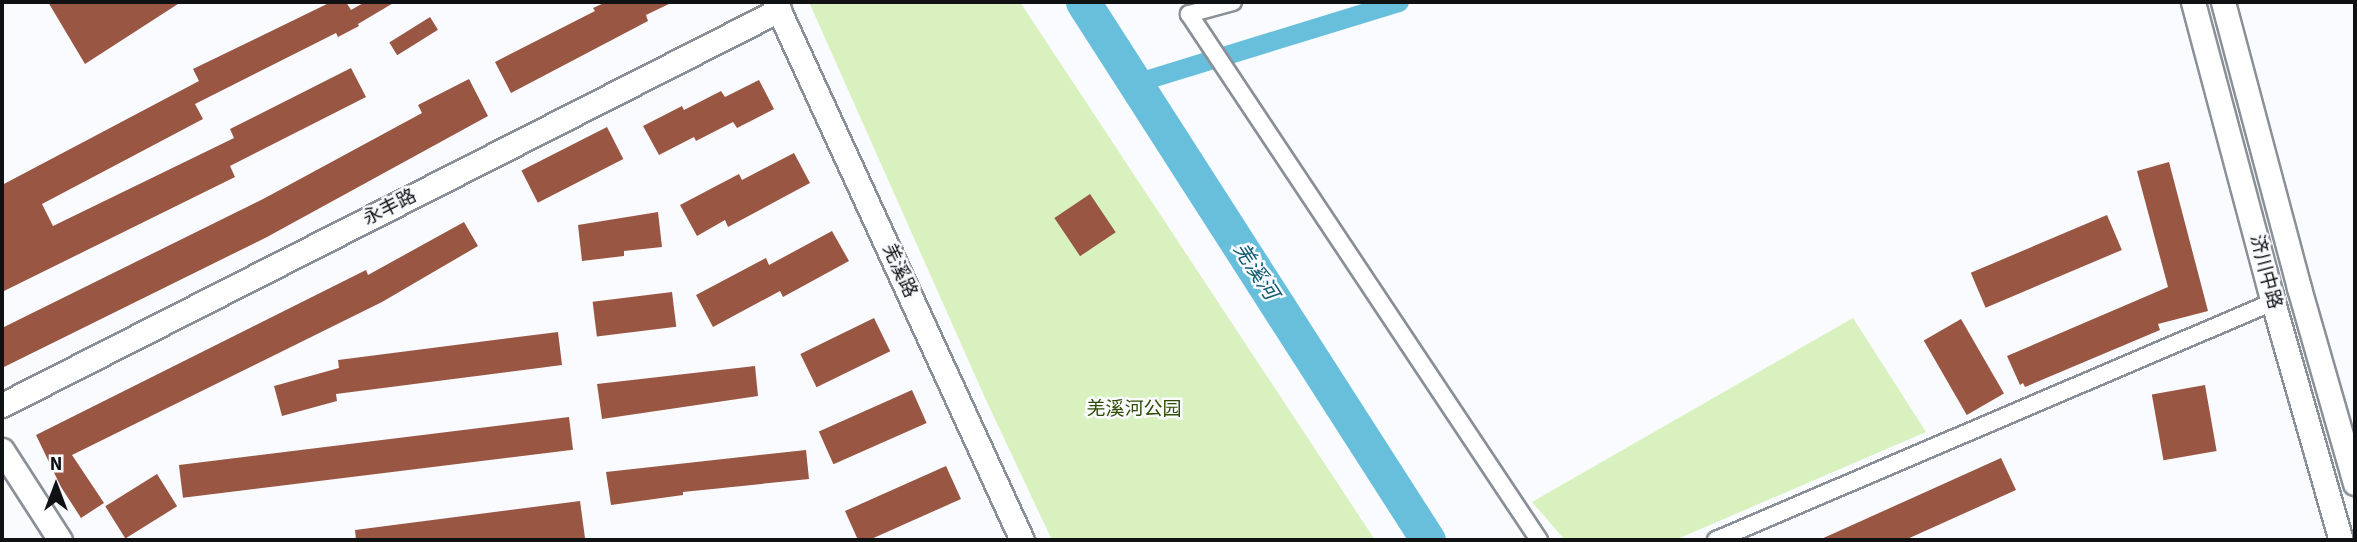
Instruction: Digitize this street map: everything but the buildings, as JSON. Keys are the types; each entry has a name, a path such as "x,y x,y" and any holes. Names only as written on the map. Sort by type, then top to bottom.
{"street":[{"path":"1233,2 1189,14 1539,540"},
{"name":"济川中路","path":"2193,2 2273,302 2342,540"},
{"name":"济川中路","path":"2223,2 2299,288 2355,483"},
{"name":"永丰路","path":"2,405 777,6"},
{"name":"羌溪路","path":"777,6 1022,540"},
{"path":"1716,540 2273,302"},
{"path":"2,450 60,540"}],"green space":[{"name":"羌溪河公园","path":"809,2 1020,2 1375,540 1052,540 986,400"},
{"path":"1853,318 1926,432 1675,540 1565,540 1532,502"}],"waterway":[{"name":"羌溪河","path":"1083,2 1428,540"},
{"path":"1135,83 1399,2"}]}
